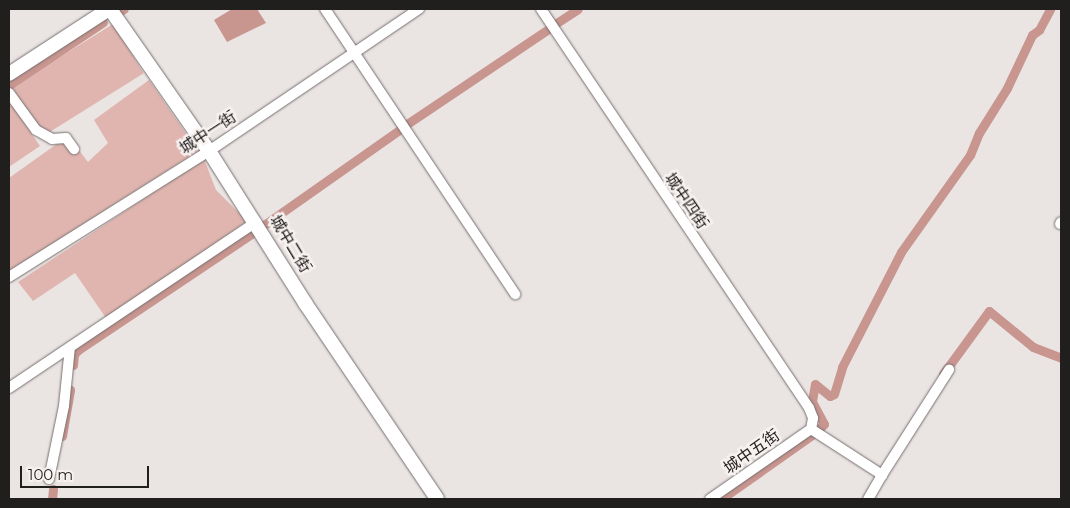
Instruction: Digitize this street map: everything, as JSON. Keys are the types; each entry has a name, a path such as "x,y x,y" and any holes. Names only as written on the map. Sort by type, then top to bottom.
{"street":[{"path":"9,74 110,9"},
{"name":"城中二街","path":"110,9 209,151 256,222 305,303 437,499"},
{"path":"325,9 514,294"},
{"name":"城中一街","path":"9,277 209,151 419,9"},
{"name":"城中四街","path":"540,9 809,408 813,418 811,430"},
{"path":"9,93 36,130 52,139 66,138 74,149"},
{"path":"9,388 256,222"},
{"path":"49,479 64,406 70,346"},
{"path":"868,499 949,370"},
{"path":"811,430 882,475"},
{"name":"城中五街","path":"710,499 811,430"}],"shaded area":[{"path":"232,9 257,9 266,23 227,42 214,20"},
{"path":"113,24 144,73 43,136 12,87"},
{"path":"149,80 198,151 9,271 9,178 68,136 88,162 108,143 94,120"},
{"path":"9,101 40,146 9,167"},
{"path":"204,159 216,190 247,221 106,318 75,273 33,301 18,282"}],"waterway":[{"path":"555,24 578,9"},
{"path":"819,429 824,424 812,401 815,384 830,396 834,394 842,367 901,252 970,155 979,133 1007,88 1032,35 1039,30 1050,9"},
{"path":"9,85 103,22"},
{"path":"407,124 547,30"},
{"path":"264,225 399,130"},
{"path":"73,365 74,354 78,350 251,234"},
{"path":"943,374 989,311 1033,347 1061,358"},
{"path":"62,436 70,390"},
{"path":"721,499 812,435"},
{"path":"52,499 53,489"}]}
